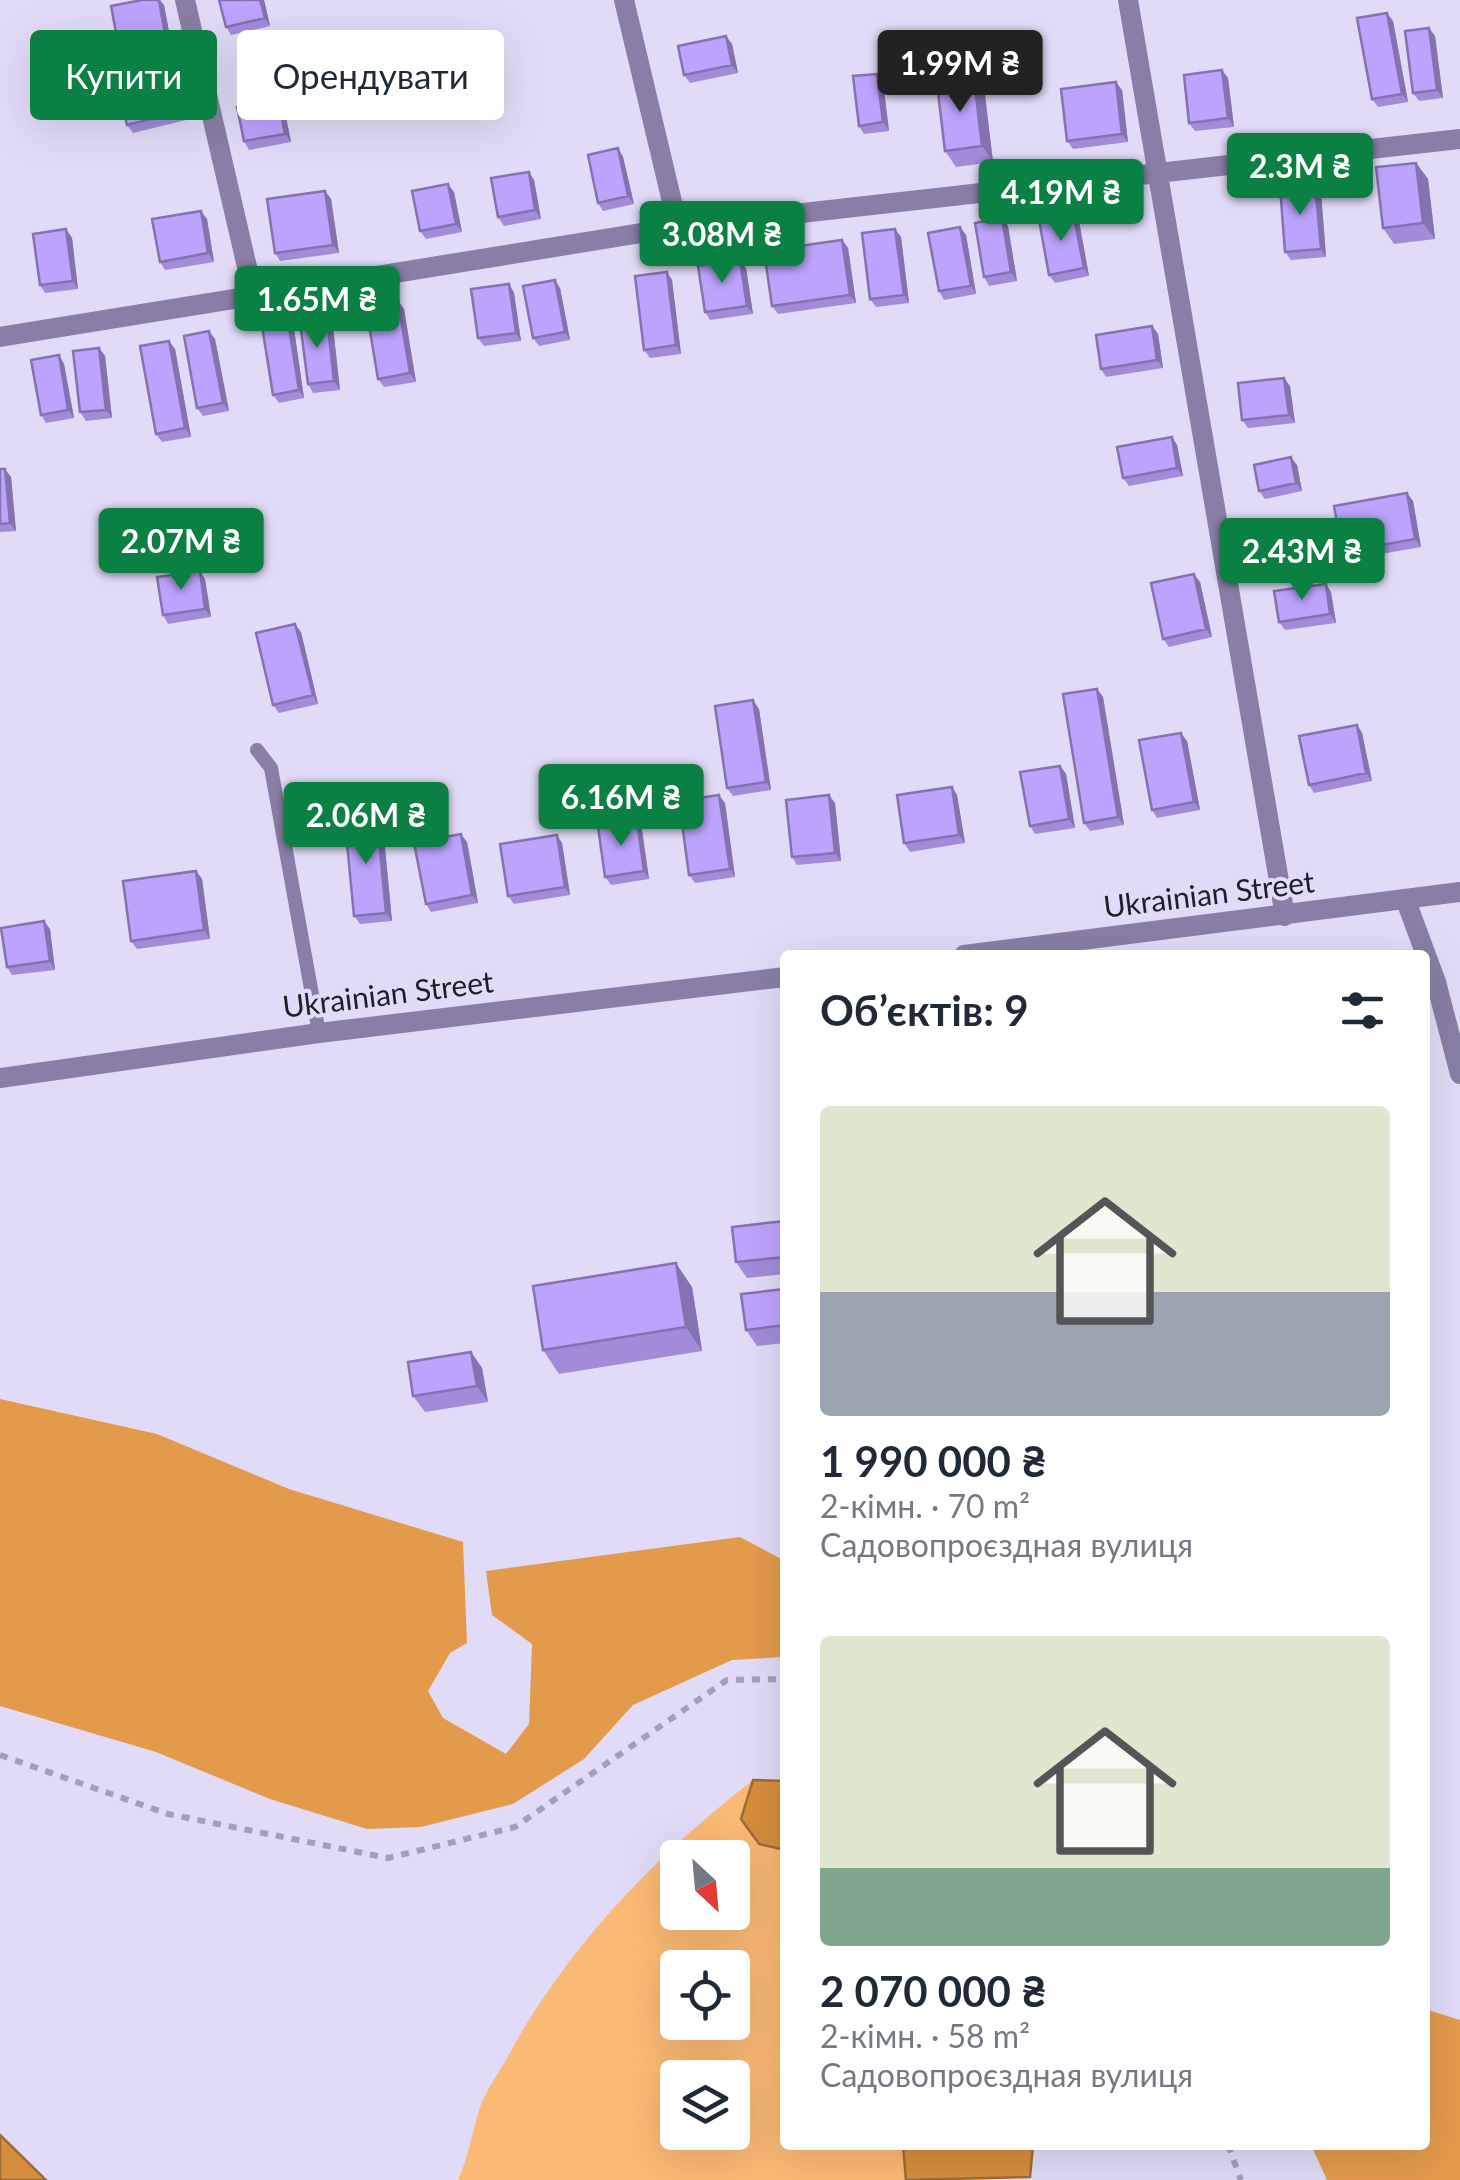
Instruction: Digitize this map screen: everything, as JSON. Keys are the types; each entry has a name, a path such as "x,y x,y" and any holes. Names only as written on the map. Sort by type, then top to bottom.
{"street":[{"path":"185,0 254,297"},
{"path":"624,0 678,228"},
{"path":"1128,0 1286,916"},
{"path":"0,337 678,228 1460,139"},
{"name":"Ukrainian Street","path":"1005,950 1460,892"},
{"path":"1406,901 1424,950"},
{"path":"1430,966 1460,1074"},
{"name":"Ukrainian Street","path":"0,1078 319,1033 780,978"}],"lane":[{"path":"257,750 271,768 319,1033"}],"path":[{"path":"0,1756 168,1814 388,1858 515,1827 727,1680 780,1679"},
{"path":"1230,2150 1241,2180"}],"shaded area":[{"path":"0,1399 157,1434 289,1489 463,1542 467,1643 450,1653 428,1691 443,1718 506,1754 529,1724 532,1644 492,1615 486,1571 740,1537 780,1558 780,1657 732,1660 633,1705 584,1759 513,1804 421,1827 367,1829 270,1799 156,1752 0,1706"},
{"path":"753,1780 741,1819 759,1844 780,1849 780,2150 903,2150 906,2180 458,2180 485,2095 529,2019 584,1943 660,1861 660,1930 750,1930 750,1840 682,1840"},
{"path":"753,1780 780,1781 780,1849 759,1844 741,1819"},
{"path":"1430,2011 1460,2020 1460,2180 1327,2180 1313,2150 1430,2150"},
{"path":"0,2135 46,2180 0,2180"},
{"path":"903,2150 1033,2150 1030,2177 906,2180"}],"building":[{"path":"159,0 164,30 116,30 111,6"},
{"path":"219,0 260,0 265,18 226,27"},
{"path":"1387,13 1402,94 1372,99 1357,18"},
{"path":"1429,28 1437,90 1413,93 1405,31"},
{"path":"726,36 732,65 684,75 678,46"},
{"path":"1222,70 1228,118 1189,123 1184,75"},
{"path":"877,74 883,122 859,126 853,76"},
{"path":"974,79 982,146 945,151 937,84"},
{"path":"1116,82 1122,134 1067,141 1061,89"},
{"path":"240,120 282,120 285,134 244,141"},
{"path":"618,148 628,196 598,203 588,155"},
{"path":"1416,163 1423,223 1383,228 1376,167"},
{"path":"529,172 535,210 498,217 491,178"},
{"path":"1315,183 1321,249 1285,252 1280,187"},
{"path":"448,184 456,224 420,231 412,191"},
{"path":"325,191 333,245 275,253 267,199"},
{"path":"201,211 208,253 160,262 152,219"},
{"path":"1073,213 1084,268 1049,275 1039,220"},
{"path":"1002,218 1011,272 984,277 975,223"},
{"path":"960,227 971,286 939,291 928,233"},
{"path":"66,229 73,281 40,285 33,234"},
{"path":"895,229 904,295 870,299 862,233"},
{"path":"842,240 850,295 772,306 764,251"},
{"path":"740,260 747,306 705,312 698,266"},
{"path":"667,272 676,345 644,350 635,276"},
{"path":"555,280 565,332 533,338 523,286"},
{"path":"509,284 516,333 478,338 471,289"},
{"path":"398,301 410,373 378,379 366,307"},
{"path":"327,319 334,381 308,384 300,322"},
{"path":"288,321 299,390 273,395 262,326"},
{"path":"1152,326 1157,360 1101,369 1096,335"},
{"path":"209,331 223,403 197,408 184,336"},
{"path":"169,341 185,428 156,434 140,346"},
{"path":"99,348 106,410 80,412 73,351"},
{"path":"59,355 68,410 41,415 31,360"},
{"path":"1284,378 1289,415 1242,420 1238,383"},
{"path":"1172,437 1177,468 1123,478 1117,447"},
{"path":"1291,457 1296,483 1259,491 1254,465"},
{"path":"0,469 5,469 10,523 0,524"},
{"path":"1407,493 1415,539 1342,552 1334,506"},
{"path":"200,571 205,609 163,615 157,577"},
{"path":"1194,574 1206,629 1163,639 1151,583"},
{"path":"1326,584 1330,614 1279,622 1274,591"},
{"path":"295,624 313,695 273,705 256,633"},
{"path":"1097,689 1118,817 1084,823 1063,694"},
{"path":"753,700 766,782 727,788 715,706"},
{"path":"1357,725 1366,773 1309,785 1299,736"},
{"path":"1181,733 1194,802 1152,810 1139,740"},
{"path":"1060,766 1069,819 1030,826 1020,772"},
{"path":"952,787 959,835 904,843 897,795"},
{"path":"719,795 730,869 689,875 679,801"},
{"path":"829,795 835,853 792,857 786,800"},
{"path":"377,819 386,913 354,916 345,822"},
{"path":"637,822 644,871 605,877 598,827"},
{"path":"461,834 472,895 426,904 414,843"},
{"path":"557,835 565,887 508,896 500,844"},
{"path":"196,871 204,930 131,941 123,881"},
{"path":"44,921 50,961 7,967 1,928"},
{"path":"780,1222 780,1258 736,1262 732,1227"},
{"path":"676,1263 686,1327 543,1350 533,1286"},
{"path":"780,1290 780,1326 746,1330 741,1294"},
{"path":"471,1352 477,1386 413,1396 408,1362"}]}
